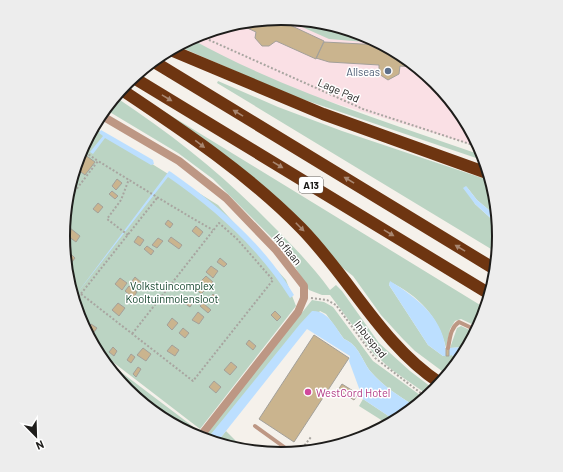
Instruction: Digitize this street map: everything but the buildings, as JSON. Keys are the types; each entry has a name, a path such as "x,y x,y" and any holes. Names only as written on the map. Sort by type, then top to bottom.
{"highway":[{"path":"176,53 195,62 323,114 482,171"},
{"name":"A13","path":"159,65 490,266"},
{"name":"A13","path":"138,81 485,291"},
{"path":"127,93 188,135 249,180 302,229 397,347 436,380"}],"street":[{"name":"Hoflaan","path":"106,118 179,162 226,198 289,266 304,286 304,298"},
{"path":"204,432 298,312 304,298"}],"lane":[{"path":"448,348 451,331 454,325 458,322 472,328"},
{"path":"255,426 284,447"}],"path":[{"name":"Lage Pad","path":"207,39 363,109 472,145"},
{"path":"88,154 129,179 156,198 213,230"},
{"path":"76,190 98,161"},
{"path":"127,235 107,219 122,200 129,179"},
{"path":"132,334 219,223 238,238 273,280 193,381 132,334 81,294 156,198"},
{"name":"Inbuspad","path":"304,298 327,300 336,305 375,358 422,394"},
{"path":"304,446 311,437"}],"shaded area":[{"path":"268,25 295,25 323,29 349,36 387,53 421,77 449,108 472,145 288,89 193,45 227,32"}],"green space":[{"path":"299,26 336,32 364,42 329,39"},
{"path":"198,42 262,74 298,89 335,104 475,153 477,158 293,96 184,49"},
{"path":"218,81 278,107 342,131 484,179 491,212 477,200 466,186 475,204 492,219 492,250 217,83"},
{"path":"120,100 177,141 215,171 251,204 293,247 330,290 336,285 342,291 379,343 410,371 430,386 424,392 392,370 374,354 330,295 322,295 309,290 289,257 270,236 213,179 178,153 111,113"},
{"path":"160,109 481,305 473,325 461,319 455,321 450,329 446,348 438,326 426,308 410,293 390,282 389,285 428,345 443,356 452,355 454,357 443,372 415,351 402,338 381,315 353,276"},
{"name":"Volkstuincomplex Kooltuinmolensloot","path":"99,131 218,205 286,280 296,306 200,429 112,362 92,329 82,304 72,264 70,236 72,208 82,168"},
{"path":"312,300 324,302 333,307 373,361 420,395 410,403 386,386 371,372 357,349 344,339 326,314 320,311 211,435 206,433"},
{"path":"461,326 470,330 461,347 450,348 457,328"},
{"path":"120,371 195,428 176,419 142,395"},
{"path":"363,399 390,417 383,421 359,406"},
{"path":"226,431 237,442 227,440 220,438"}],"water":[{"path":"101,130 153,160 154,164 151,165 105,138 93,154 90,152 103,136 99,133"},
{"path":"169,171 206,198 239,227 269,259 294,295 290,298 265,263 220,217 168,177 78,292"},
{"path":"466,186 477,200 491,212 492,219 475,204 463,188"},
{"path":"390,281 420,302 435,320 445,343 446,356 443,356 428,345 389,285"},
{"path":"312,311 318,311 327,316 344,339 357,349 371,372 391,390 410,403 390,417 363,399 349,361 350,356 307,329 220,438 211,435"},
{"path":"461,347 454,357 452,355 449,356 449,348"}],"place":[{"name":"Allseas","path":"388,71"},
{"name":"WestCord Hotel","path":"308,392"}]}
